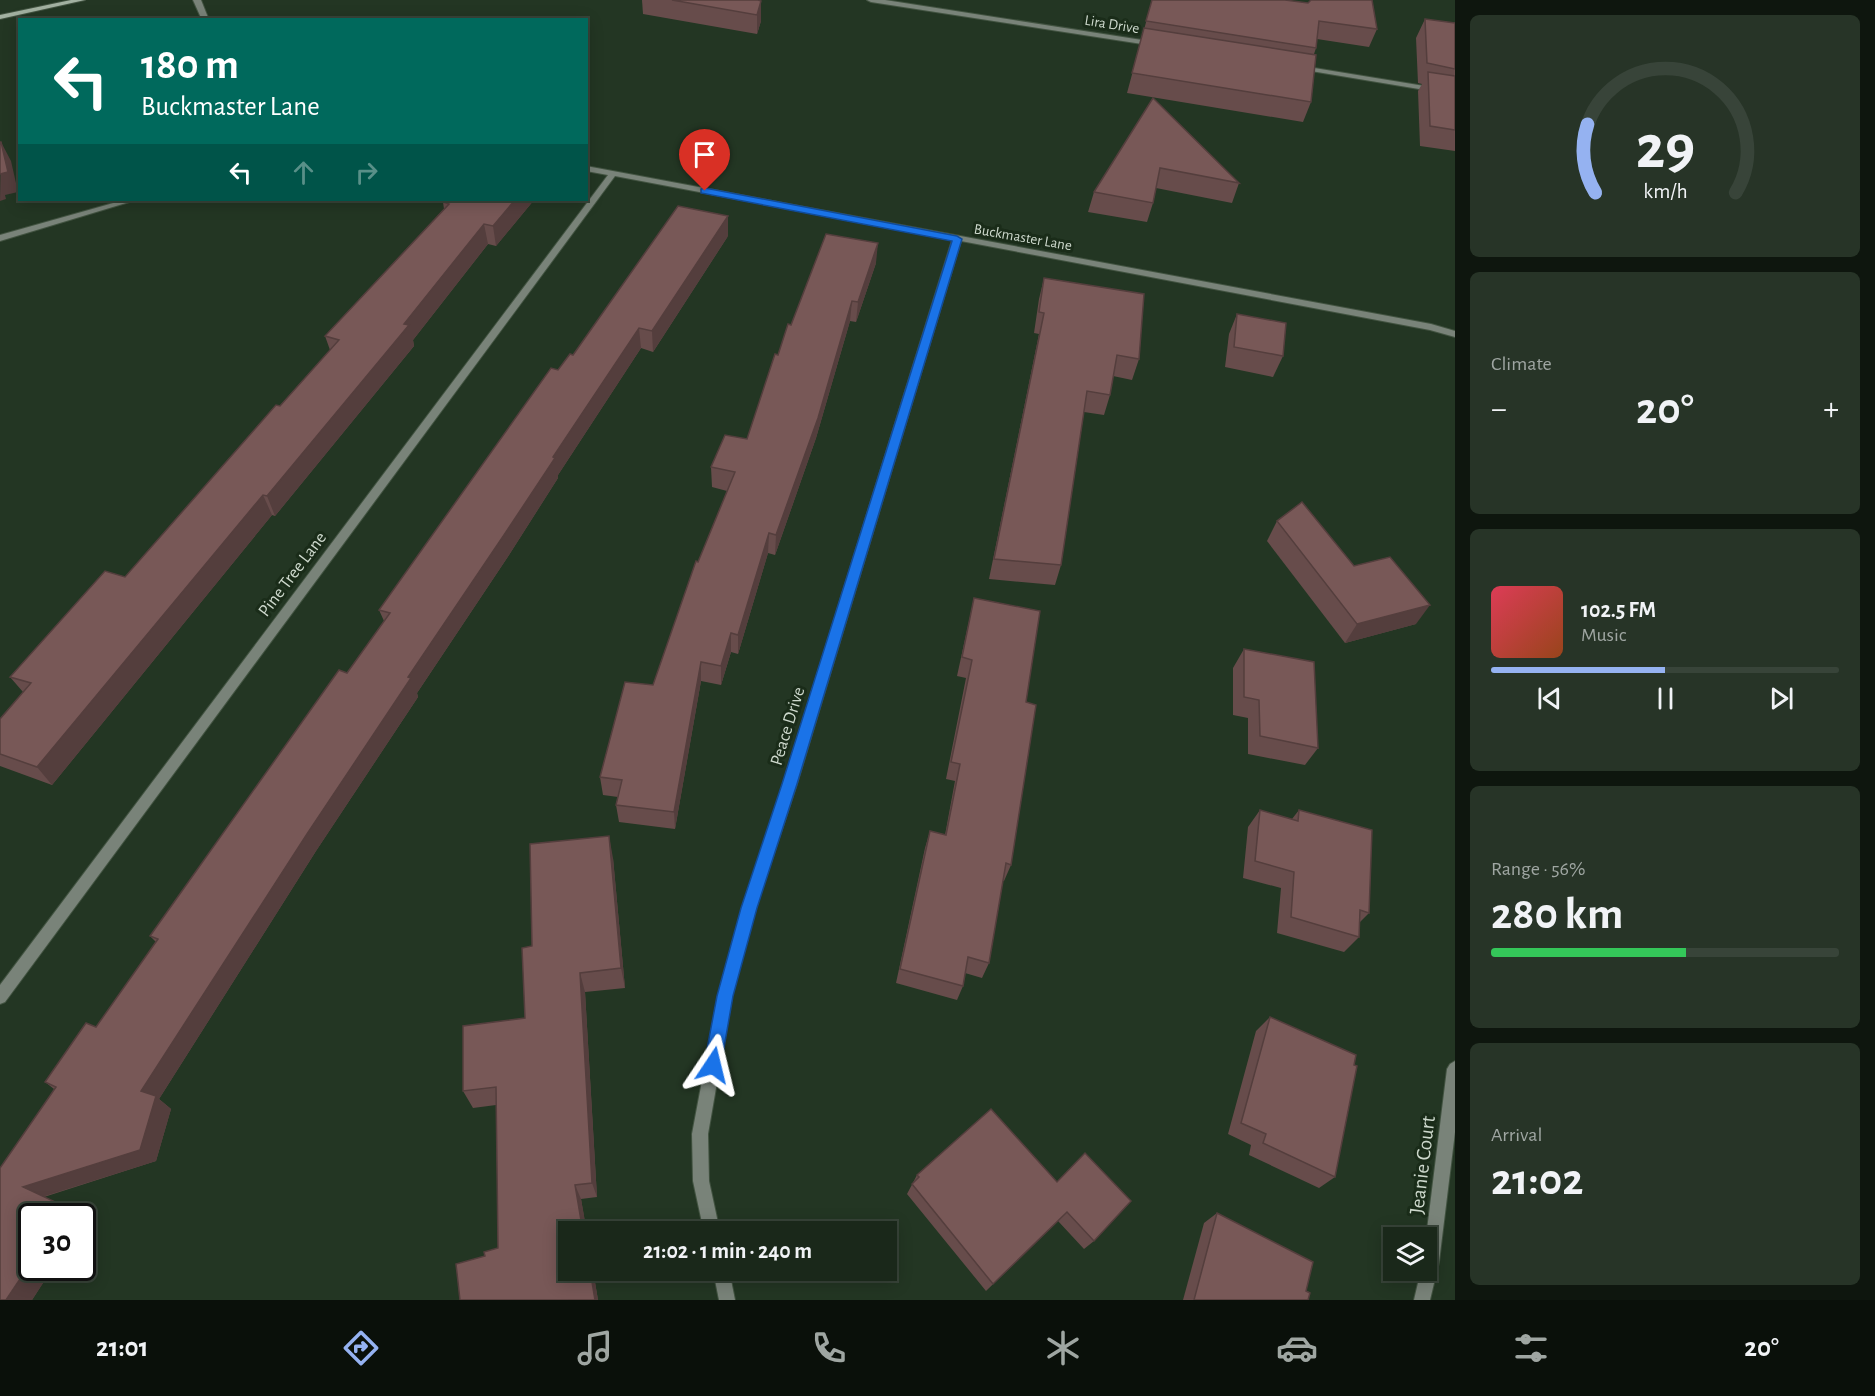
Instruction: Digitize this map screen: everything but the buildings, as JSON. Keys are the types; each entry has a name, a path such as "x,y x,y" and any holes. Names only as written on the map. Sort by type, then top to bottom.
{"street":[{"path":"0,17 81,0"},
{"path":"196,0 205,18"},
{"name":"Lira Drive","path":"870,0 1169,47"},
{"path":"1294,66 1455,93"},
{"name":"Buckmaster Lane","path":"588,168 1431,327 1455,334"},
{"name":"Pine Tree Lane","path":"0,997 613,173"},
{"path":"0,238 129,201"},
{"name":"Peace Drive","path":"710,1221 701,1181 700,1134 725,996 749,908 790,784 957,239"},
{"name":"Jeanie Court","path":"1422,1300 1431,1262 1455,1069"},
{"path":"723,1281 727,1300"}],"route":[{"path":"705,191 957,239 790,784 749,908 725,996 713,1065"}]}
